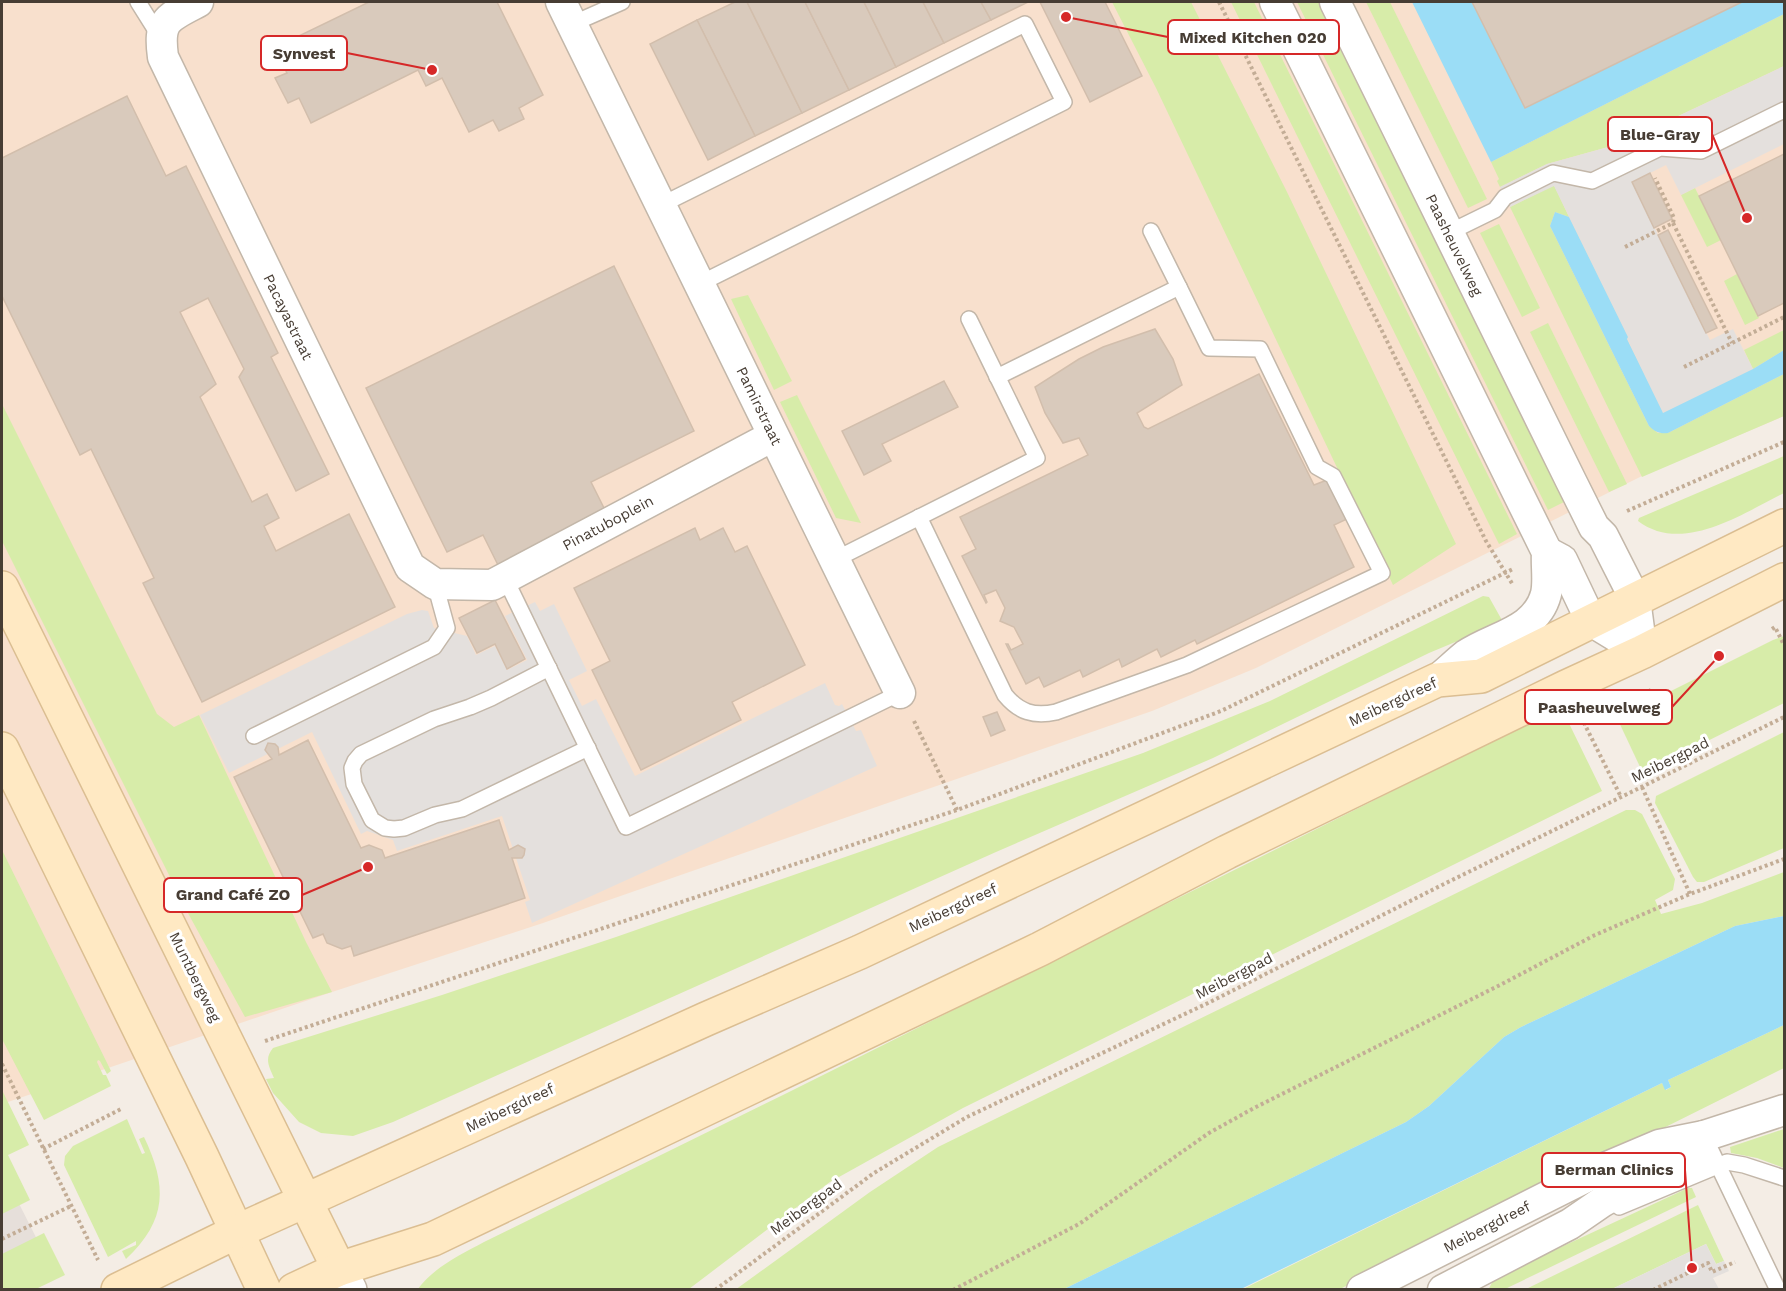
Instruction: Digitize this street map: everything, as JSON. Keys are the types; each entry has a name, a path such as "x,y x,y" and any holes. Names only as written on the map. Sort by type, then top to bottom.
{"main road":[{"name":"Meibergdreef","path":"118,1290 236,1232 860,952 1437,680 1481,676 1785,526"},
{"path":"294,1290 344,1279 465,1224 1040,949 1227,852 1642,652 1785,580"},
{"name":"Muntbergweg","path":"2,588 344,1279"},
{"path":"2,749 202,1157 264,1290"}],"street":[{"path":"160,37 168,19 198,2"},
{"path":"1275,2 1547,552 1545,595 1542,605 1531,620 1505,637 1467,655 1437,680"},
{"name":"Paasheuvelweg","path":"1335,2 1594,527 1603,536 1635,599 1642,652"},
{"name":"Pamirstraat","path":"567,13 900,693"},
{"name":"Pacayastraat","path":"160,37 163,57 170,75 410,567 435,584"},
{"name":"Pinatuboplein","path":"435,584 492,585 773,436"},
{"path":"1547,552 1562,560 1591,621 1642,652"},
{"name":"Meibergdreef","path":"1362,1290 1600,1170 1659,1145 1704,1136 1785,1110"},
{"name":"Meibergdreef","path":"1436,1252 1449,1288 1570,1224 1602,1202 1655,1172 1695,1155 1704,1136"}],"lane":[{"path":"138,2 160,37"},
{"path":"567,13 622,2"},
{"path":"661,205 1025,24 1064,102 699,284"},
{"path":"1448,233 1495,210 1505,197 1553,173 1592,181 1660,148 1701,151 1785,110"},
{"path":"919,517 1005,695 1022,711 1033,714 1056,712 1187,665 1382,573 1332,476 1317,467 1260,349 1209,348 1151,231"},
{"path":"997,377 1179,287"},
{"path":"834,560 1037,458 969,319"},
{"path":"505,578 626,828 900,693"},
{"path":"254,736 434,647 447,628 435,584"},
{"path":"549,668 491,698 434,719 361,754 352,768 354,784 372,820 385,828 404,828 435,815 462,809 588,748"},
{"path":"1704,1136 1778,1290"},
{"name":"Meibergdreef","path":"1570,1224 1599,1216 1718,1165 1735,1162 1785,1178"}],"path":[{"path":"258,1043 957,810 1221,711 1506,572 1486,541 1219,2"},
{"path":"1644,156 1674,218 1673,223 1732,343"},
{"path":"1625,247 1673,223"},
{"path":"1684,367 1785,317"},
{"path":"1594,527 1785,442"},
{"path":"1766,632 1775,627 1785,645"},
{"path":"1566,687 1621,797"},
{"path":"1584,724 1657,687"},
{"path":"900,693 957,810"},
{"name":"Meibergpad","path":"715,1290 874,1173 967,1117 1208,1003 1785,717"},
{"path":"1642,787 1690,894"},
{"path":"953,1290 1079,1224 1171,1159 1233,1119 1595,935 1690,894 1785,859"},
{"path":"2,1064 98,1260"},
{"path":"43,1149 121,1109"},
{"path":"2,1239 71,1206"},
{"path":"1653,1290 1708,1263"}],"shaded area":[{"path":"2,2 1784,2 1784,416 1642,476 1256,668 1152,711 543,923 2,1104"},
{"path":"1784,66 1784,144 1681,195 1666,165 1632,182 1710,340 1733,329 1753,369 1663,414 1554,186 1510,207 1500,187 1547,164 1619,144"},
{"path":"535,602 540,611 554,604 587,671 569,680 582,706 596,699 635,776 825,683 835,705 842,704 856,731 861,730 877,766 532,923 525,902 530,900 502,816 397,851 393,840 367,831 361,834 312,732 229,773 200,715 407,614 422,610 428,611 434,628 467,636 476,655 495,646 507,670 527,660 505,616"},
{"path":"2,1170 51,1267 2,1289"},
{"path":"1706,1244 1716,1264 1724,1261 1729,1271 1713,1278 1719,1289 1612,1289"}],"green space":[{"path":"1112,2 1191,2 1287,192 1456,544 1393,585 1156,88"},
{"path":"1231,2 1254,2 1517,534 1499,544 1488,522"},
{"path":"1297,2 1324,2 1570,499 1548,510"},
{"path":"1366,2 1390,2 1487,199 1468,208"},
{"path":"1784,14 1784,66 1619,144 1547,164 1500,187 1491,162"},
{"path":"1554,185 1569,217 1555,212 1550,226 1649,426 1658,433 1668,433 1784,374 1784,416 1642,477 1510,207"},
{"path":"1695,188 1721,240 1707,247 1681,195"},
{"path":"1499,224 1540,308 1522,317 1480,233"},
{"path":"1737,274 1759,318 1745,325 1724,281"},
{"path":"748,295 792,381 774,390 731,299"},
{"path":"1548,323 1627,484 1609,492 1530,332"},
{"path":"1784,330 1784,350 1753,369 1744,350"},
{"path":"797,395 861,523 836,518 780,402"},
{"path":"2,404 157,714 174,727 199,715 332,992 245,1017 189,915 2,541"},
{"path":"1784,456 1784,493 1732,520 1693,532 1674,534 1656,530 1638,521 1639,518"},
{"path":"1483,596 1489,597 1503,622 1429,653 1213,758 996,852 393,1122 353,1136 321,1133 299,1122 273,1093 266,1079 274,1078 268,1059 273,1048 616,937 1143,753 1270,701"},
{"path":"1784,636 1784,703 1645,772 1641,769 1617,718"},
{"path":"1561,707 1602,791 963,1108 830,1182 689,1289 417,1290 439,1268 484,1242"},
{"path":"1784,732 1784,848 1704,882 1697,882 1655,803 1656,796"},
{"path":"1626,810 1635,810 1642,814 1675,879 1673,890 1655,900 1661,914 1702,903 1784,872 1784,916 1735,926 1521,1027 1504,1037 1429,1106 1406,1122 1064,1289 735,1290 870,1192 938,1147"},
{"path":"2,850 111,1071 107,1074 98,1060 103,1075 106,1075 111,1086 44,1120 2,1039"},
{"path":"1784,1025 1784,1068 1340,1289 1241,1290 1662,1083 1666,1090 1671,1087 1668,1080"},
{"path":"2,1090 29,1145 8,1155 30,1200 2,1214"},
{"path":"127,1119 142,1154 145,1153 139,1139 144,1137 152,1154 157,1171 159,1201 150,1230 140,1245 126,1259 122,1251 136,1245 136,1241 108,1257 64,1165 65,1156 73,1146"},
{"path":"1784,1129 1784,1168 1757,1158 1731,1153 1730,1147"},
{"path":"1692,1188 1696,1197 1505,1289 1488,1290 1493,1281 1505,1273"},
{"path":"1698,1205 1724,1261 1716,1264 1706,1244 1612,1289 1524,1290"},
{"path":"44,1233 65,1275 36,1289 2,1289 2,1254"}],"water":[{"path":"1412,2 1472,2 1525,108 1742,2 1784,2 1784,14 1491,162"},
{"path":"1555,212 1569,217 1663,413 1753,369 1784,350 1784,374 1668,433 1653,430 1550,226"},
{"path":"1784,916 1784,1025 1668,1080 1671,1087 1665,1090 1662,1083 1241,1289 1064,1289 1406,1122 1429,1106 1504,1037 1521,1027 1735,926"}],"building":[{"path":"369,2 497,2 543,95 519,108 524,119 499,131 493,120 469,132 442,78 426,86 418,70 311,123 299,98 288,103 275,78 287,73 274,48"},
{"path":"735,2 747,2 802,113 755,136 697,20"},
{"path":"747,2 805,2 849,90 802,113"},
{"path":"805,2 864,2 896,67 849,90"},
{"path":"864,2 923,2 944,43 896,67"},
{"path":"923,2 981,2 991,20 944,43"},
{"path":"981,2 1028,2 991,20"},
{"path":"1040,2 1105,2 1142,76 1090,102"},
{"path":"1472,2 1742,2 1525,108"},
{"path":"697,20 755,136 708,160 650,44"},
{"path":"127,96 166,176 186,166 278,353 271,357 329,474 296,491 239,377 244,369 208,298 180,312 216,384 200,397 252,502 267,494 279,518 264,526 276,551 349,514 395,607 202,702 143,583 154,578 91,449 80,455 2,296 2,158"},
{"path":"1784,154 1784,303 1758,316 1699,196"},
{"path":"1650,173 1672,219 1654,228 1632,182"},
{"path":"1668,230 1717,328 1706,333 1658,235"},
{"path":"614,266 694,431 591,482 609,518 501,571 483,535 447,552 366,388"},
{"path":"1155,329 1173,359 1182,385 1137,413 1144,427 1148,429 1259,374 1314,485 1327,480 1347,519 1334,525 1354,567 1197,644 1195,640 1161,657 1157,649 1122,667 1119,659 1083,677 1080,670 1044,687 1039,677 1026,684 1006,644 1011,650 1023,644 1014,627 1000,621 1005,608 996,590 984,595 986,603 962,556 976,549 960,517 1088,455 1079,438 1063,443 1045,413 1035,387 1079,359 1103,347"},
{"path":"944,381 958,407 882,444 891,461 864,475 842,431"},
{"path":"695,528 700,540 723,528 735,552 747,546 805,665 732,702 741,720 641,770 592,670 610,661 574,588"},
{"path":"495,600 525,659 507,669 495,644 477,653 459,618"},
{"path":"997,712 1005,730 991,736 983,717"},
{"path":"308,740 361,848 369,845 382,850 385,858 499,820 509,850 518,845 525,849 522,858 512,858 525,898 354,956 351,946 342,949 327,943 323,934 313,938 234,777 272,759 265,750 268,743 278,747 279,755"}],"place":[{"name":"Mixed Kitchen 020","path":"1066,17"},
{"name":"Synvest","path":"432,70"},
{"name":"Blue-Gray","path":"1747,218"},
{"name":"Paasheuvelweg","path":"1719,656"},
{"name":"Grand Café ZO","path":"368,867"},
{"name":"Berman Clinics","path":"1692,1268"}]}
